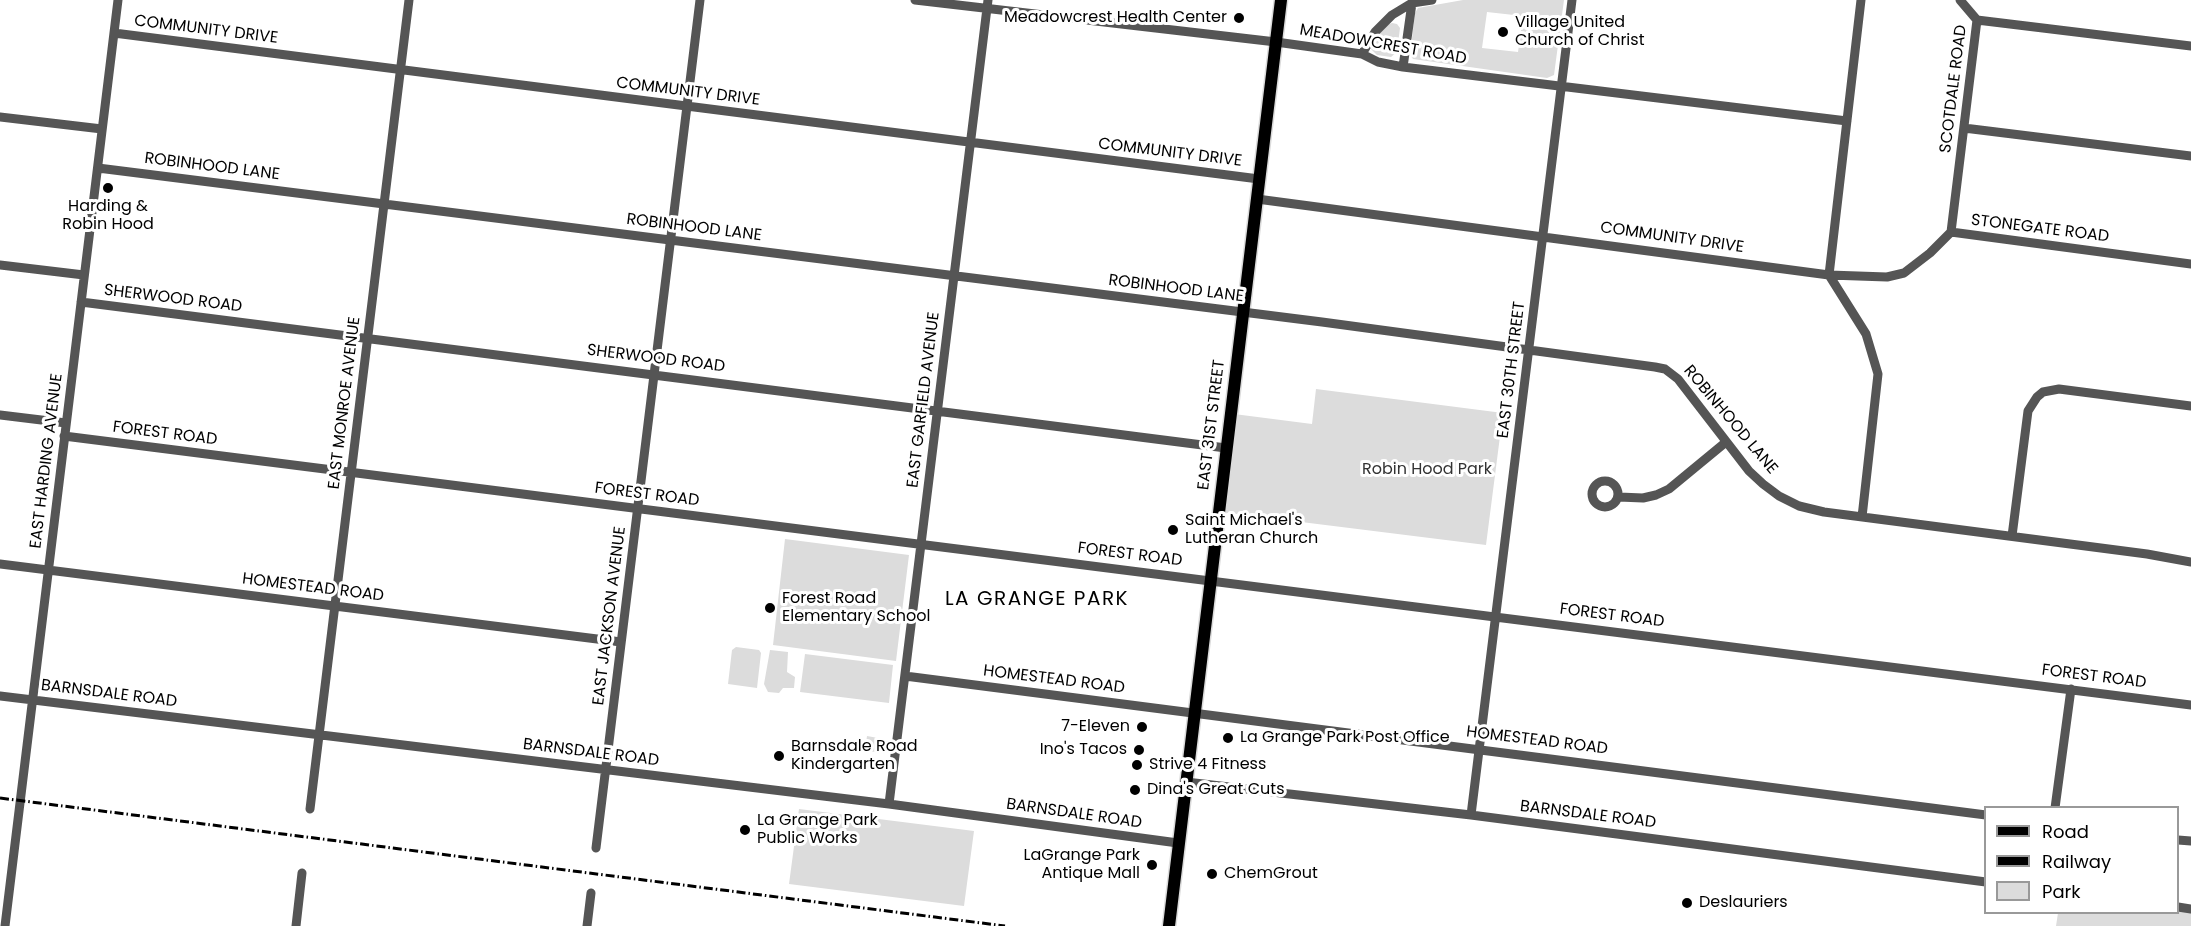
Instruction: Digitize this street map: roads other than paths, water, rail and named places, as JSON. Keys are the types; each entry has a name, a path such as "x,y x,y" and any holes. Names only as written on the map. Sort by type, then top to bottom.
{"main road":[{"name":"EAST 31ST STREET","path":"1169,926 1281,0"}],"street":[{"name":"EAST HARDING AVENUE","path":"5,926 118,0"},
{"name":"EAST MONROE AVENUE","path":"310,809 409,0"},
{"name":"EAST JACKSON AVENUE","path":"596,848 700,0"},
{"name":"MEADOWCREST ROAD","path":"915,0 988,5 1276,42 1362,54 1378,62 1403,67 1847,121"},
{"path":"1362,54 1375,32 1392,15 1412,3 1432,0"},
{"name":"EAST 30TH STREET","path":"1471,815 1572,0"},
{"path":"1861,0 1829,275 1866,334 1878,374 1862,517"},
{"path":"1960,0 1977,20"},
{"path":"1403,67 1412,3"},
{"name":"EAST GARFIELD AVENUE","path":"889,804 988,5"},
{"name":"SCOTDALE ROAD","path":"1951,232 1977,20 2191,46"},
{"name":"COMMUNITY DRIVE","path":"114,33 1259,179"},
{"path":"0,117 102,129"},
{"path":"1964,128 2191,156"},
{"name":"ROBINHOOD LANE","path":"98,168 1243,312 1665,369 1678,380 1749,471 1779,496 1799,506 1862,517 2191,562"},
{"name":"COMMUNITY DRIVE","path":"1257,199 1829,275"},
{"name":"STONEGATE ROAD","path":"1829,275 1887,277 1904,273 1929,254 1951,232 2191,264"},
{"name":"SHERWOOD ROAD","path":"0,265 84,275"},
{"name":"SHERWOOD ROAD","path":"81,302 1226,448"},
{"path":"2012,536 2028,411 2043,392 2059,389 2191,406"},
{"path":"0,415 66,423"},
{"name":"FOREST ROAD","path":"64,436 2191,705"},
{"path":"1618,497 1644,498 1669,489 1726,442"},
{"name":"HOMESTEAD ROAD","path":"0,564 621,642"},
{"name":"HOMESTEAD ROAD","path":"905,676 1984,815"},
{"path":"2055,806 2071,689"},
{"name":"BARNSDALE ROAD","path":"0,696 889,804 1178,843"},
{"name":"BARNSDALE ROAD","path":"1186,782 1471,815 1984,882"},
{"path":"296,926 302,873"},
{"path":"586,926 591,893"}],"railway":[{"path":"0,798 1005,926"}],"place":[{"name":"Meadowcrest Health Center","path":"1239,18"},
{"name":"Village United Church of Christ","path":"1503,32"},
{"name":"Harding & Robin Hood","path":"108,188"},
{"name":"Saint Michael's Lutheran Church","path":"1173,530"},
{"name":"Forest Road Elementary School","path":"770,608"},
{"name":"7-Eleven","path":"1142,727"},
{"name":"La Grange Park Post Office","path":"1228,738"},
{"name":"Ino's Tacos","path":"1139,750"},
{"name":"Barnsdale Road Kindergarten","path":"779,756"},
{"name":"Strive 4 Fitness","path":"1137,765"},
{"name":"Dina's Great Cuts","path":"1135,790"},
{"name":"La Grange Park Public Works","path":"745,830"},
{"name":"LaGrange Park Antique Mall","path":"1152,865"},
{"name":"ChemGrout","path":"1212,874"},
{"name":"Deslauriers","path":"1687,903"}],"district":[{"name":"LA GRANGE PARK","path":"1037,600"}],"park label":[{"name":"Robin Hood Park","path":"1427,470"}]}
